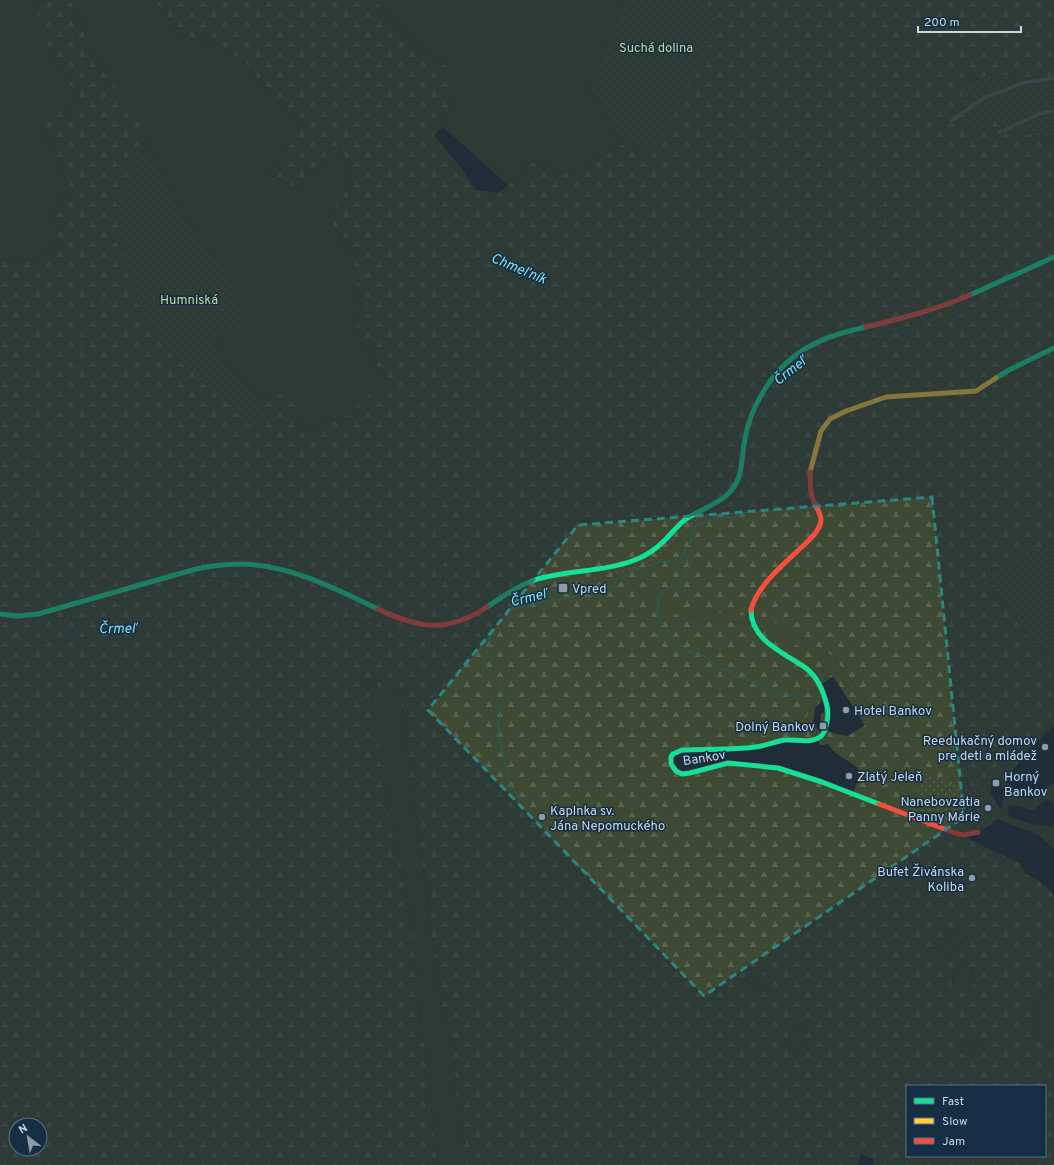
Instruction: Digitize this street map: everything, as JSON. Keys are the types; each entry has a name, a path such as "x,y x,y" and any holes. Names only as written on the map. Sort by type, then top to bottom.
{"main road":[{"path":"0,614 17,616 38,614 196,569 214,565 240,564 261,566 321,584 415,624 435,626 455,624 471,617 507,593 536,579 617,565 639,558 658,546 685,519 728,494 734,487 740,474 744,442 752,415 759,399 772,379 784,365 806,348 838,334 908,318 934,310 1054,257"},
{"name":"Bankov","path":"978,832 965,835 955,833 822,782 778,768 728,763 686,774 679,773 674,769 671,764 671,757 679,751 755,747 785,740 812,740 821,737 824,733 828,717 822,689 808,670 779,652 763,638 752,619 751,606 756,595 764,584 812,537 820,527 820,515 811,492 810,473 818,440 826,424 834,416 886,396 976,391 1004,373 1054,348"}],"street":[{"path":"951,121 984,98 1023,83 1054,78"},
{"path":"1000,132 1039,114 1054,111"}],"highlighted area":[{"path":"932,497 964,817 704,996 428,710 578,525"}],"green space":[{"path":"0,0 44,0 38,3 49,46 76,95 71,114 42,128 55,149 68,189 55,216 59,243 38,257 12,262 0,257"},
{"path":"44,0 70,0 97,59 107,76 128,104 146,138 143,155 134,157 120,235 264,417 260,399 283,393 294,405 299,432 353,413 361,400 389,380 377,365 357,329 361,308 355,263 352,253 332,222 330,213 348,188 351,174 349,166 338,146 333,147 297,189 269,174 301,129 298,120 278,103 246,63 218,44 185,35 168,18 154,0 375,0 389,18 425,51 448,68 454,86 451,102 442,121 443,127 434,135 460,167 476,190 499,193 508,185 525,176 527,167 533,161 561,174 629,142 645,149 713,9 702,0 1054,0 1054,84 1021,83 1000,72 960,85 1000,120 1007,133 1054,137 1054,542 986,575 1029,638 1054,659 1054,725 1019,762 1008,779 1004,789 1000,785 995,785 993,781 975,787 962,783 950,787 936,776 927,772 919,787 916,781 906,771 903,773 900,771 899,767 906,765 902,755 869,705 834,657 765,618 683,609 660,597 649,588 637,591 665,610 688,618 746,624 765,629 821,656 825,679 836,672 851,689 902,759 891,775 896,778 900,776 902,778 900,783 914,794 915,801 971,840 1020,863 1026,874 1040,881 1054,896 1054,985 1039,1000 1032,1010 1033,1035 1048,1046 1054,1057 1054,1165 872,1165 874,1162 873,1159 861,1154 858,1165 465,1165 465,1145 459,1118 462,1113 454,1087 456,1079 448,1029 442,1014 442,997 439,990 399,685 380,689 377,684 368,681 367,686 372,703 375,705 386,802 404,877 420,999 421,1031 426,1053 437,1165 0,1165 0,257 12,262 38,257 59,243 55,216 68,189 55,149 42,128 46,106 71,114 76,95 37,25 38,3","holes":["833,676 865,725 848,736 825,730 826,702 820,685","822,700 824,712 821,714 821,729 817,736 817,731 808,727 807,720 809,711 816,703 818,705","818,739 821,745 828,744 836,753 853,764 861,773 853,793 778,768 722,764 679,773 670,761 679,751","958,931 968,939 950,950 948,954 942,954 941,958 935,955 930,955 930,949 936,948 947,937 956,934","959,967 965,972 968,971 973,974 972,979 974,982 968,993 959,992 954,994 953,992 952,986 954,971","766,974 771,980 770,988 767,989 760,989 753,986 746,979 750,976 758,977","799,1023 808,1032 802,1038 797,1050 785,1047 789,1040 793,1026","968,1040 977,1044 979,1048 978,1053 972,1053 970,1055 961,1052 962,1046 965,1042"]},
{"path":"70,0 154,0 168,18 185,35 218,44 246,63 278,103 298,120 301,129 269,174 297,189 333,147 338,146 345,157 351,174 348,188 330,214 332,222 352,253 356,263 356,278 361,308 357,329 377,365 389,381 361,400 353,413 298,432 296,414 283,393 260,399 226,363 211,342 241,320 214,257 183,218 150,153 143,155 146,138 97,59"},
{"path":"375,0 626,0 589,92 602,105 606,115 613,120 612,128 629,142 561,174 533,161 527,167 525,176 508,185 443,127 442,121 451,102 448,68 425,51 389,18"},
{"name":"Suchá dolina","path":"626,0 702,0 713,9 718,21 717,29 659,143 645,149 629,142 612,128 611,123 613,120 607,116 602,105 589,92"},
{"path":"1000,72 1021,83 1054,84 1054,137 1007,133 1000,120 970,131 960,85"},
{"name":"Humniská","path":"150,153 183,218 236,287 241,320 211,342 226,363 260,399 264,417 260,425 250,426 169,351 137,303 120,235 121,201 134,157"},
{"path":"1054,542 1054,659 1029,638 986,575"},
{"path":"649,588 660,597 683,609 765,618 834,657 869,705 902,755 906,765 899,767 900,770 906,770 916,781 919,787 915,801 914,794 891,775 902,759 851,689 836,672 825,679 821,656 765,629 746,624 688,618 665,610 637,591"},
{"path":"368,680 377,684 399,685 439,990 442,997 442,1014 448,1029 456,1079 454,1087 462,1113 460,1125 465,1145 465,1165 437,1165 426,1053 421,1031 421,1011 404,877 386,802 372,703 367,686"},
{"path":"816,703 818,705 815,708 813,722 820,733 817,736 817,731 808,727 807,720 809,711"},
{"path":"927,772 933,774 950,786 953,780 974,787 976,784 993,781 995,785 991,788 990,793 1001,810 994,822 978,832 964,835 908,814 915,801 917,791"},
{"path":"1006,782 1032,800 1044,789 1054,783 1054,804 1047,799 1033,810 1009,805 1008,816 1030,824 1052,827 1054,823 1054,849 1037,834 996,819 1001,809"},
{"path":"958,931 968,939 941,958 935,955 930,955 930,949 936,948 944,939 956,934"},
{"path":"959,967 966,970 973,976 974,979 972,987 969,989 968,993 952,993 951,990 954,971"},
{"path":"766,974 770,977 771,983 770,988 766,989 756,987 746,978 749,976 758,977"},
{"path":"1054,985 1054,1057 1048,1046 1033,1035 1032,1010 1039,1000"},
{"path":"799,1023 808,1032 802,1038 797,1050 784,1047 789,1040 793,1026"},
{"path":"968,1040 977,1044 979,1048 978,1054 970,1055 961,1051 963,1044"}],"waterway":[{"name":"Chmeľník","path":"272,0 298,31 324,73 390,133 422,176 459,242 471,257 500,274 617,316 625,328 638,338 659,359 680,388 706,445 707,450 703,472 705,482"},
{"path":"64,19 68,28 72,32 72,42 82,60 83,66 92,74 101,98 118,128 117,140 120,150 120,166 125,168 125,171 119,192 123,200 118,211 122,225 118,232 117,262"},
{"path":"728,124 741,135 763,146 815,152 820,159 863,180 877,199 888,226 893,234 898,257 903,268 903,278 905,283 904,294 910,314"},
{"path":"355,269 360,276 362,289 367,302 368,315 387,352 392,372 397,382 415,406 420,410 421,423 427,434 429,446 428,460 432,477 431,482 434,492 436,519 443,543 444,556 440,581 442,586 437,594 442,605 456,619"},
{"path":"21,465 36,448 42,434 52,427 56,409 60,402 68,394 81,361 81,338 113,279 115,273 114,270"},
{"name":"Črmeľ","path":"0,633 9,634 14,639 22,639 31,636 44,641 58,638 86,640 120,636 140,639 148,638 156,631 158,626 158,613 171,610 180,602 186,602 194,605 211,598 224,589 229,577 236,572 254,577 265,585 276,583 298,589 305,589 318,598 334,605 352,610 378,628 392,630 399,636 398,648 412,653 413,661 434,667 467,663 472,659 474,654 481,648 491,634 493,623 503,614 523,606 540,604 558,599 572,598 598,584 613,587 618,578 623,578 631,571 659,562 683,558 695,526 715,519 726,517 732,518 744,513 750,508 761,485 758,460 759,454 757,451 758,429 773,397 782,386 801,375 808,366 817,363 836,352 847,349 848,347 854,347 856,345 870,345 877,339 888,334 903,333 912,330 919,331 924,327 939,326 944,321 947,322 965,313 972,314 980,308 985,307 998,310 1009,306 1022,306 1038,303 1054,296"},
{"path":"17,479 16,488 20,505 38,541 43,546 47,561 53,566 56,576 61,584 63,604"},
{"name":"Črmeľ","path":"721,511 726,517"},
{"path":"676,643 670,632 659,618 657,609 659,607 659,595 665,589 677,583 687,572 688,564 685,553"},
{"path":"65,620 69,633 74,639"},
{"path":"465,633 477,637 489,636"},
{"path":"491,635 490,644 483,659 488,669 502,687 502,698"},
{"path":"678,645 687,648 689,652 692,651 695,654 704,656 721,669 728,670 735,677 745,678 761,688 766,688 777,694 792,695 799,700"},
{"path":"501,701 498,728 504,759 509,772 510,785 521,798"},
{"path":"877,1155 901,1165"}],"railway":[{"path":"0,623 66,619 88,615 115,607 178,584 208,580 239,585 411,642 427,644 440,643 451,639 492,611 505,605 542,593 638,567 654,558 695,521 732,502 744,491 752,473 754,427 756,418 764,402 787,374 802,360 819,349 851,337 940,318 1054,267"}],"traffic: fast":[{"path":"970,295 1054,257"},
{"path":"487,607 528,582 559,574 623,564 639,558 655,549 686,519 718,501 733,489 739,477 747,429 752,414 758,400 776,374 799,353 812,345 831,336 866,327"},
{"path":"996,378 1054,348"},
{"path":"0,614 17,616 38,614 196,569 231,564 260,565 295,573 329,586 378,609"},
{"path":"751,610 757,631 763,639 807,669 820,686 828,709 827,723 822,735 812,740 784,740 762,746 746,748 682,750 673,754 671,757 671,764 676,771 682,774 728,763 778,768 822,782 879,804"}],"traffic: slow":[{"path":"810,472 821,431 830,419 846,411 886,397 976,391 996,378"}],"traffic: jam":[{"path":"866,327 906,317 970,295"},
{"path":"751,610 759,592 773,574 811,538 819,528 821,518 811,493 810,472"},
{"path":"378,609 407,621 433,625 459,621 487,607"},
{"path":"879,804 955,833 964,835 978,832"}],"place":[{"name":"Vpred","path":"563,588"},
{"name":"Hotel Bankov","path":"846,710"},
{"name":"Dolný Bankov","path":"823,726"},
{"name":"Reedukačný domov pre deti a mládež","path":"1045,747"},
{"name":"Zlatý Jeleň","path":"849,776"},
{"name":"Horný Bankov","path":"996,783"},
{"name":"Nanebovzatia Panny Márie","path":"988,808"},
{"name":"Kaplnka sv. Jána Nepomuckého","path":"542,817"},
{"name":"Bufet Živánska Koliba","path":"972,878"}]}
